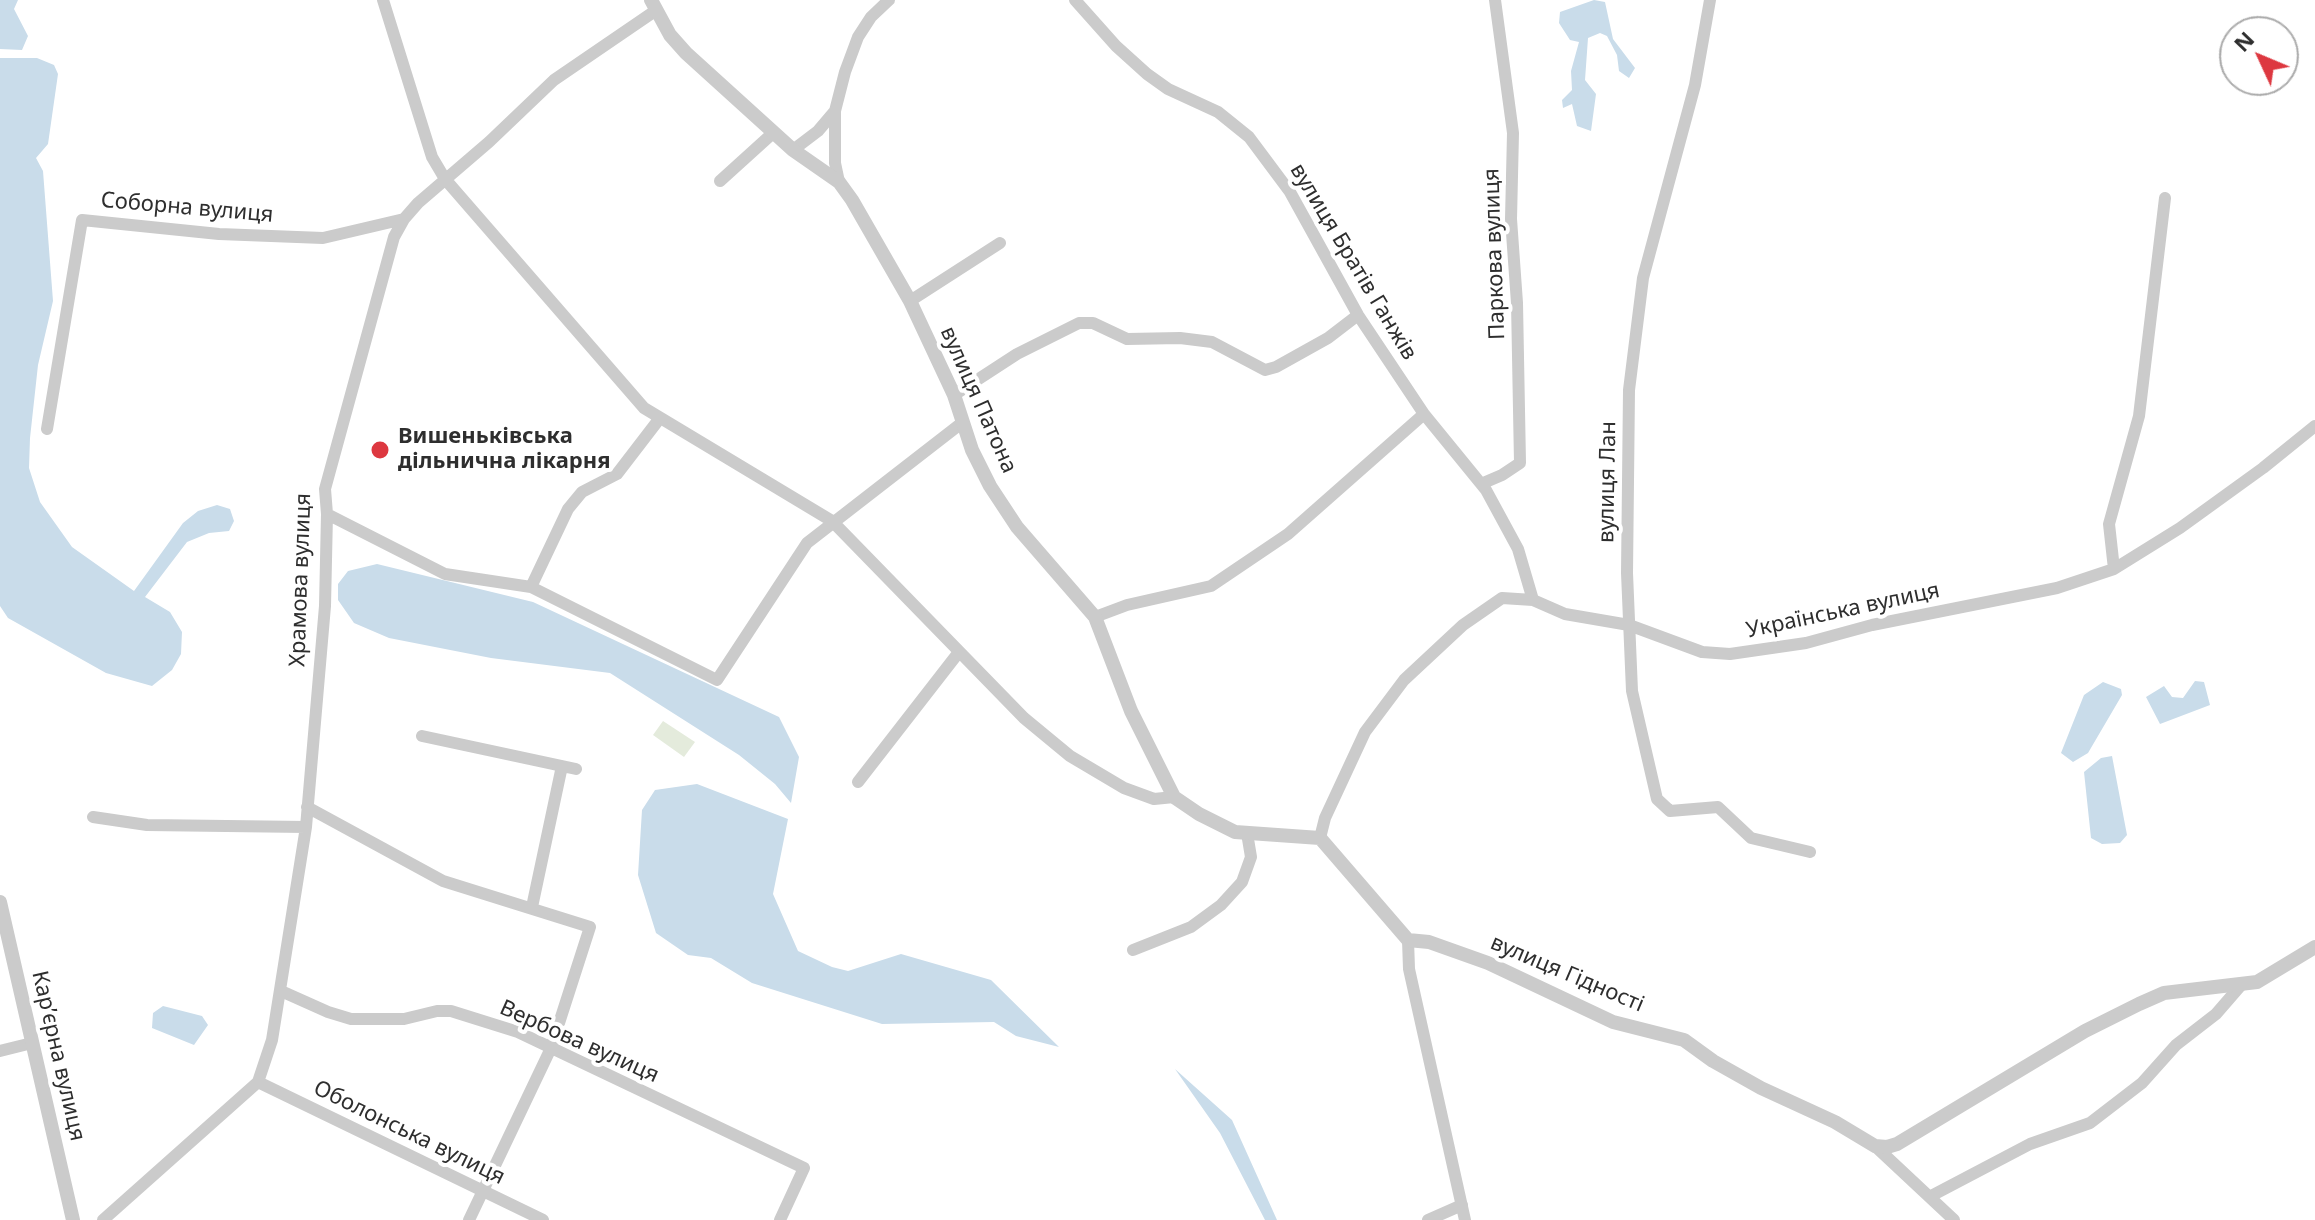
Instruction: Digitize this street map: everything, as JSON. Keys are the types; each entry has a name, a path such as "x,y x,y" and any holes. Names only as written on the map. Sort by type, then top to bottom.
{"street":[{"path":"383,0 432,157 445,179 644,408 832,521 1024,718 1070,756 1124,788 1154,799 1174,797 1216,824 1247,833 1320,838 1408,940 1409,969 1465,1220"},
{"path":"793,150 818,131 835,111 858,37 871,17 889,0"},
{"name":"вулиця Братів Ганжів","path":"1075,0 1116,46 1147,74 1168,89 1218,112 1249,137 1290,192 1358,315 1424,414 1481,484 1518,549 1533,600"},
{"name":"Паркова вулиця","path":"1481,484 1520,463 1517,303 1511,219 1513,133 1495,0"},
{"name":"вулиця Лан","path":"1710,0 1695,85 1643,278 1629,390 1627,573 1632,691 1657,799 1670,811 1718,807 1751,838 1810,852"},
{"name":"Храмова вулиця","path":"103,1220 258,1082 272,1040 306,827 325,606 325,489 386,259 404,219 554,80 653,6"},
{"name":"вулиця Патона","path":"653,6 670,35 686,53 793,150 839,182"},
{"name":"вулиця Патона","path":"835,111 835,163 839,182 910,301 954,395 972,450 990,486 1017,527 1095,617 1131,711 1174,797"},
{"path":"720,181 773,133"},
{"path":"2114,569 2109,524 2139,416 2165,198"},
{"name":"Соборна вулиця","path":"47,429 82,220 219,234 323,238 404,219"},
{"path":"910,301 1000,243"},
{"path":"954,395 1017,354 1079,323 1093,323 1127,339 1180,338 1212,342 1265,370 1328,338 1358,315"},
{"path":"1095,617 1127,605 1211,586 1288,534 1424,414"},
{"path":"531,587 568,509 582,492 617,474 660,418"},
{"path":"327,514 445,574 531,587 717,680 807,543 963,422"},
{"name":"Українська вулиця","path":"1320,838 1325,818 1365,732 1404,680 1463,625 1502,598 1533,600 1565,614 1629,625 1702,652 1730,654 1806,643 1872,625 2057,588 2114,569 2180,528 2315,426"},
{"path":"858,782 959,652"},
{"path":"422,736 576,769"},
{"path":"532,907 562,766"},
{"path":"307,807 443,881 590,927 551,1048 469,1220"},
{"path":"93,817 147,825 306,827"},
{"path":"1133,950 1191,927 1221,905 1242,882 1251,857 1247,833"},
{"name":"Карʼєрна вулиця","path":"0,902 73,1220"},
{"name":"вулиця Гідності","path":"1408,940 1429,942 1488,963 1613,1022 1684,1040 1713,1061 1761,1088 1835,1122 1875,1146 1954,1220"},
{"path":"1875,1146 1897,1144 2085,1031 2139,1004 2164,993 2257,982 2315,947"},
{"path":"1931,1196 2030,1144 2090,1123 2142,1083 2176,1045 2216,1014 2242,984"},
{"name":"Вербова вулиця","path":"281,991 351,1019 404,1019 451,1011 518,1032 804,1168 780,1220"},
{"path":"0,1051 32,1043"},
{"name":"Оболонська вулиця","path":"258,1082 543,1220"},
{"path":"1428,1220 1462,1205"}],"green space":[{"path":"663,721 695,742 684,757 653,735"}],"water":[{"path":"0,0 18,0 14,9 28,36 22,50 0,49"},
{"path":"1594,0 1605,2 1613,39 1635,68 1629,78 1619,71 1617,55 1607,36 1600,33 1588,38 1585,80 1596,94 1591,131 1577,126 1572,104 1563,108 1562,100 1572,90 1571,71 1579,42 1570,40 1559,23 1560,12"},
{"path":"0,58 37,58 54,65 58,74 48,144 36,158 43,171 53,301 38,365 30,438 29,468 40,502 72,547 134,591 183,523 198,511 217,505 230,509 234,521 229,531 209,533 187,542 145,597 170,612 182,632 181,654 172,670 152,686 106,673 8,618 0,606"},
{"path":"377,564 533,602 779,717 799,757 791,803 775,784 739,755 610,673 491,658 389,638 354,623 338,600 338,584 348,571"},
{"path":"2195,681 2204,682 2210,705 2160,724 2146,697 2164,686 2172,697 2183,698"},
{"path":"2103,682 2121,689 2122,695 2088,753 2073,762 2061,753 2084,695"},
{"path":"2112,756 2127,835 2120,843 2102,844 2091,838 2084,772 2101,758"},
{"path":"697,784 788,819 773,894 798,951 848,971 901,954 991,980 1059,1047 1016,1036 994,1022 882,1024 752,983 711,958 688,955 656,933 638,875 642,810 655,790"},
{"path":"163,1006 202,1016 208,1025 194,1045 152,1028 153,1013"},
{"path":"1175,1069 1232,1120 1277,1220 1265,1220 1220,1133"}],"place":[{"name":"Вишеньківська дільнична лікарня","path":"380,450"}]}
